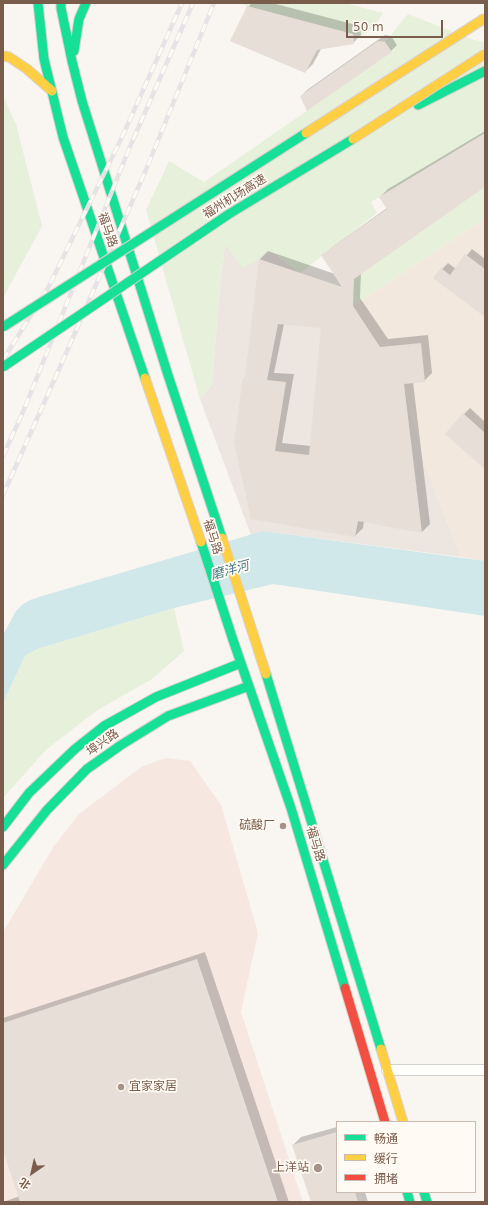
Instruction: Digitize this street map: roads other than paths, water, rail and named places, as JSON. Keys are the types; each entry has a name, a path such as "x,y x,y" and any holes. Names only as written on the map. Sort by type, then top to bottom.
{"main road":[{"name":"福马路","path":"38,3 44,59 63,137 291,808 385,1121"},
{"name":"福马路","path":"61,3 72,61 98,154 243,602 403,1121"},
{"path":"72,61 79,19 86,3"},
{"name":"福州机场高速","path":"3,327 485,18"},
{"name":"福州机场高速","path":"3,367 229,214 373,127 485,54"},
{"path":"3,56 8,57 27,69 52,91"},
{"path":"373,127 485,71"},
{"name":"埠兴路","path":"3,827 29,793 75,749 104,726 156,697 241,663"},
{"name":"埠兴路","path":"3,865 47,810 87,769 121,745 168,716 249,686"}],"street":[{"path":"387,1070 485,1070"}],"water":[{"name":"磨洋河","path":"263,531 485,561 485,616 273,584 174,608 37,649 25,656 3,703 3,635 16,611 22,605 39,597"}],"railway":[{"path":"3,360 48,288 123,135 182,3"},
{"path":"3,456 23,412 129,149 193,3"},
{"path":"3,495 148,165 214,3"}],"place":[{"name":"硫酸厂","path":"283,826"},
{"name":"宜家家居","path":"121,1087"},
{"name":"上洋站","path":"318,1168"}]}
